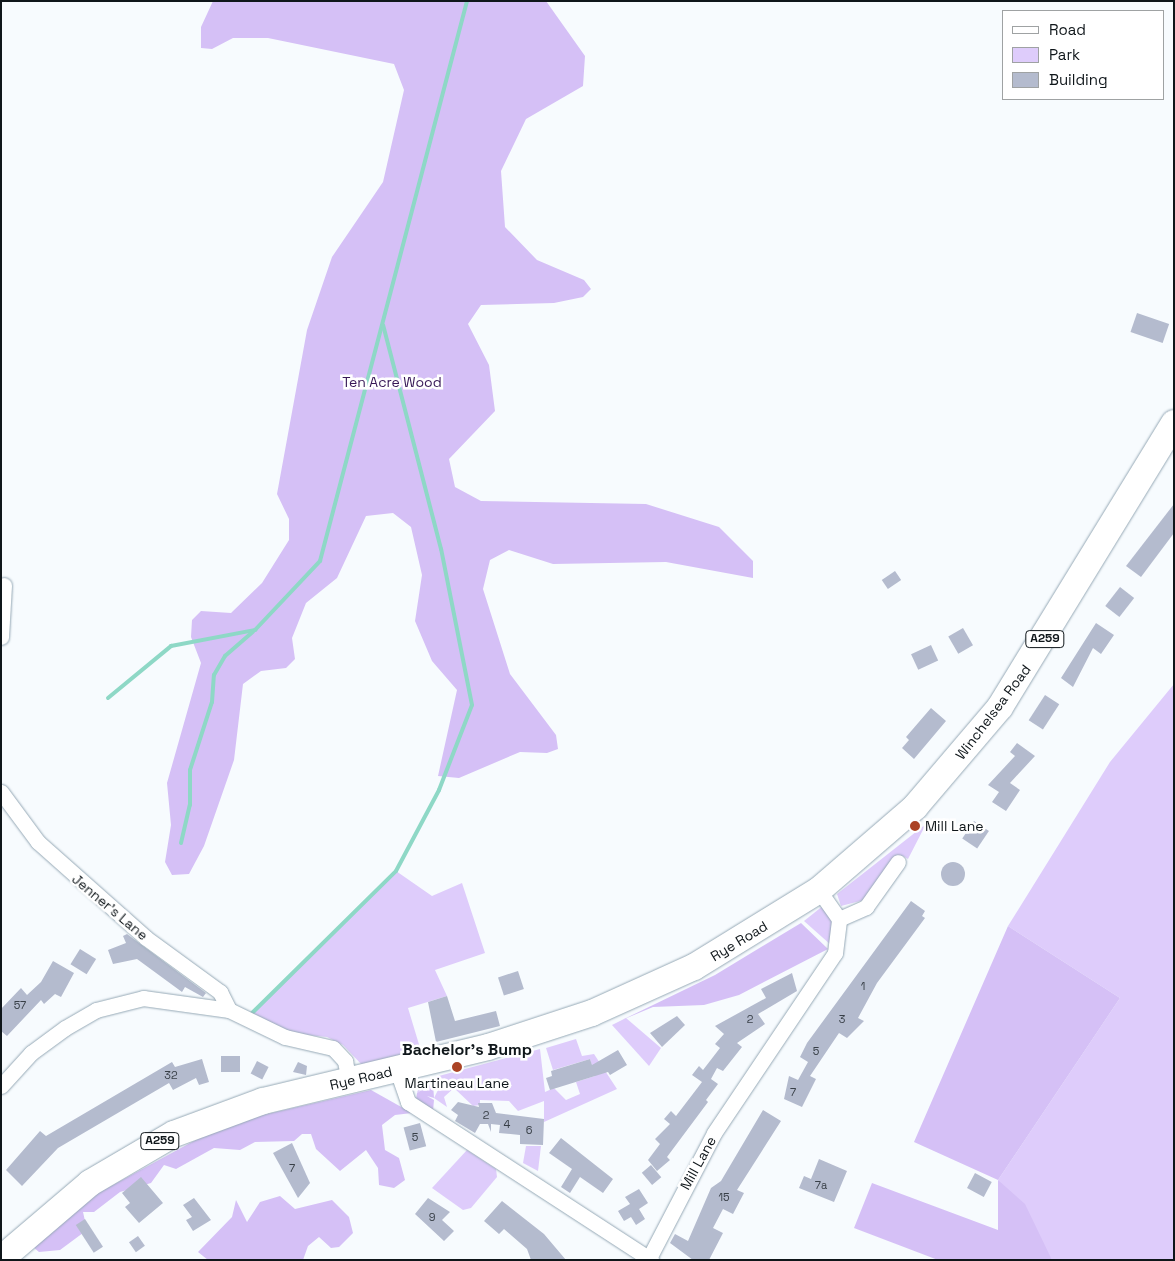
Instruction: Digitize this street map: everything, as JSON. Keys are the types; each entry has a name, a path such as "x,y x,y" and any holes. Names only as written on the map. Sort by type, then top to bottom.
{"highway":[{"name":"Winchelsea Road","path":"887,833 931,790 1015,686 1174,422"},
{"name":"Rye Road","path":"1,1259 90,1183 174,1134 263,1101 397,1070 538,1032 635,996 721,953 819,890 887,833"}],"street":[{"path":"1,637 4,585"},
{"name":"Jenner's Lane","path":"1,792 8,806 51,854 146,938 220,992 229,1010"},
{"path":"819,890 839,919 866,908 898,862"},
{"name":"Mill Lane","path":"649,1259 714,1133 838,946 839,919"},
{"path":"1,1086 31,1053 59,1032 120,1002 164,998 229,1010 285,1037 333,1048 345,1061 349,1081"},
{"path":"397,1070 408,1102 649,1259"}],"green space":[{"name":"Ten Acre Wood","path":"213,1 546,1 585,56 583,86 526,119 501,171 505,227 537,260 584,280 591,289 583,297 554,303 481,305 468,324 489,365 495,411 449,459 455,487 481,501 646,504 719,527 753,561 753,578 666,562 553,564 509,550 490,560 483,589 510,674 556,735 558,749 547,753 520,752 459,778 438,776 457,690 432,661 415,621 422,575 411,527 393,513 366,516 337,578 306,603 292,638 295,659 286,668 261,671 243,684 234,760 204,846 189,874 172,875 165,862 171,825 167,783 201,663 191,637 192,620 201,611 231,613 262,583 289,540 289,519 277,494 307,330 332,257 383,182 404,90 394,64 268,38 233,38 212,49 201,48 201,27"},
{"path":"1174,684 1174,1260 1052,1260 998,1180 1120,998 1008,926 1110,762"},
{"path":"926,824 908,859 903,856 864,900 841,906 837,894"},
{"path":"396,871 432,896 462,883 485,953 435,970 447,996 408,1008 421,1051 363,1066 343,1045 327,1037 297,1034 249,1016"},
{"path":"824,905 832,919 831,945 804,921"},
{"path":"801,923 828,949 739,995 704,1005 653,1007 622,1020 715,975"},
{"path":"1008,926 1120,998 998,1180 914,1142"},
{"path":"626,1018 661,1048 649,1066 612,1025"},
{"path":"576,1039 582,1056 594,1054 617,1089 544,1122 544,1101 518,1111 509,1101 480,1100 480,1105 473,1106 454,1088 444,1097 447,1107 434,1098 441,1084 433,1083 417,1093 420,1081 540,1049 545,1092 554,1088 566,1100 580,1094 576,1082 595,1076 590,1059 553,1070 546,1048"},
{"path":"433,1083 434,1098 427,1096 434,1100 433,1111 416,1100 417,1093"},
{"path":"371,1090 412,1113 395,1115 382,1125 385,1150 399,1158 405,1180 394,1188 379,1185 378,1168 366,1150 340,1171 316,1149 311,1134 302,1134 294,1141 255,1142 240,1150 214,1148 176,1169 164,1165 151,1183 120,1192 94,1212 83,1212 87,1230 60,1250 39,1252 33,1247 100,1192 203,1136 254,1117"},
{"path":"526,1146 541,1146 538,1171 523,1163"},
{"path":"467,1150 496,1169 497,1177 471,1208 463,1210 432,1188"},
{"path":"998,1180 1025,1204 1052,1260 938,1260 854,1228 872,1183 998,1230"},
{"path":"280,1196 295,1209 332,1200 349,1217 353,1233 339,1247 331,1248 319,1237 308,1246 303,1260 208,1260 198,1252 232,1217 236,1200 247,1222 260,1202"}],"building":[{"path":"1137,313 1169,324 1163,343 1130,332"},
{"path":"1174,504 1174,533 1141,577 1126,566"},
{"path":"895,571 901,580 888,589 882,580"},
{"path":"1120,587 1134,598 1119,617 1105,606"},
{"path":"1096,623 1114,635 1101,654 1093,648 1073,687 1061,678"},
{"path":"963,628 973,645 958,654 948,636"},
{"path":"931,645 938,660 918,670 911,654"},
{"path":"1045,695 1059,704 1043,729 1029,720"},
{"path":"931,708 946,721 914,759 902,748 909,740 906,737"},
{"path":"1017,743 1035,756 1010,783 1020,790 1006,811 992,802 999,792 988,785 1015,756 1010,752"},
{"path":"974,821 989,831 977,848 962,838"},
{"path":"953,862 962,865 965,874 962,883 953,886 944,883 941,874 944,865"},
{"path":"911,901 925,911 922,916 925,918 877,983 858,1018 864,1021 847,1038 839,1033 810,1076 816,1079 802,1107 784,1099 789,1076 798,1080 808,1062 800,1057 807,1043"},
{"path":"127,934 206,993 203,997 185,987 182,992 137,959 113,964 108,950 126,943 123,936"},
{"path":"80,949 96,959 87,974 70,964"},
{"path":"53,961 74,973 61,997 55,994 44,1004 41,1000 7,1036 1,1031 1,1009 21,988 27,995 41,982"},
{"path":"518,971 524,989 504,996 498,977"},
{"path":"792,973 797,991 758,1014 765,1024 737,1043 742,1047 723,1071 717,1068 711,1079 718,1084 706,1100 708,1102 667,1157 670,1160 657,1171 648,1160 660,1144 655,1139 670,1124 664,1119 671,1111 676,1116 702,1082 692,1075 699,1066 703,1070 720,1048 715,1044 724,1034 715,1026 766,998 761,989"},
{"path":"447,996 455,1021 496,1011 500,1026 436,1042 428,1002"},
{"path":"677,1016 685,1025 662,1047 650,1033"},
{"path":"618,1050 627,1065 610,1075 608,1072 550,1090 546,1078 552,1076 551,1071 590,1059 592,1065"},
{"path":"221,1056 240,1056 240,1072 221,1072"},
{"path":"202,1059 209,1082 199,1085 196,1078 173,1090 169,1083 58,1148 22,1186 6,1170 40,1131 46,1136 172,1062 175,1067"},
{"path":"257,1061 269,1067 262,1079 251,1073"},
{"path":"298,1062 307,1066 306,1075 293,1072"},
{"path":"458,1102 479,1107 478,1103 492,1103 496,1113 544,1119 543,1145 520,1144 520,1135 499,1133 500,1125 491,1124 491,1132 488,1124 480,1124 475,1133 455,1121 458,1115 451,1110"},
{"path":"763,1110 781,1121 737,1190 744,1193 733,1214 723,1209 713,1228 723,1233 709,1260 693,1260 670,1243 675,1234 688,1241 711,1188 721,1181"},
{"path":"420,1123 426,1146 410,1151 404,1127"},
{"path":"561,1138 613,1179 603,1193 580,1177 570,1193 561,1187 572,1169 549,1153"},
{"path":"292,1143 310,1183 298,1198 273,1153"},
{"path":"819,1159 847,1171 834,1202 799,1188 804,1176 811,1179"},
{"path":"651,1165 661,1177 652,1185 642,1173"},
{"path":"975,1173 992,1182 984,1197 967,1188"},
{"path":"141,1177 163,1203 139,1223 125,1207 130,1203 122,1193"},
{"path":"639,1189 648,1203 639,1209 645,1219 636,1225 631,1217 624,1221 618,1211 630,1204 625,1197"},
{"path":"194,1198 211,1220 193,1231 186,1220 192,1217 183,1205"},
{"path":"428,1198 450,1212 442,1220 454,1231 444,1241 415,1214"},
{"path":"502,1201 544,1234 566,1260 531,1260 527,1249 504,1229 499,1234 484,1221"},
{"path":"85,1219 103,1247 94,1253 76,1225"},
{"path":"138,1236 145,1246 136,1252 129,1242"}],"waterway":[{"path":"108,698 171,646 255,630 320,561 467,1"},
{"path":"249,1016 396,871 439,790 472,705 441,549 383,325"},
{"path":"181,843 190,805 190,770 212,702 214,675 225,656 253,632"}],"place":[{"name":"Mill Lane","path":"915,826"},
{"name":"Martineau Lane","path":"457,1067"}],"district":[{"name":"Bachelor's Bump","path":"467,1050"}]}
